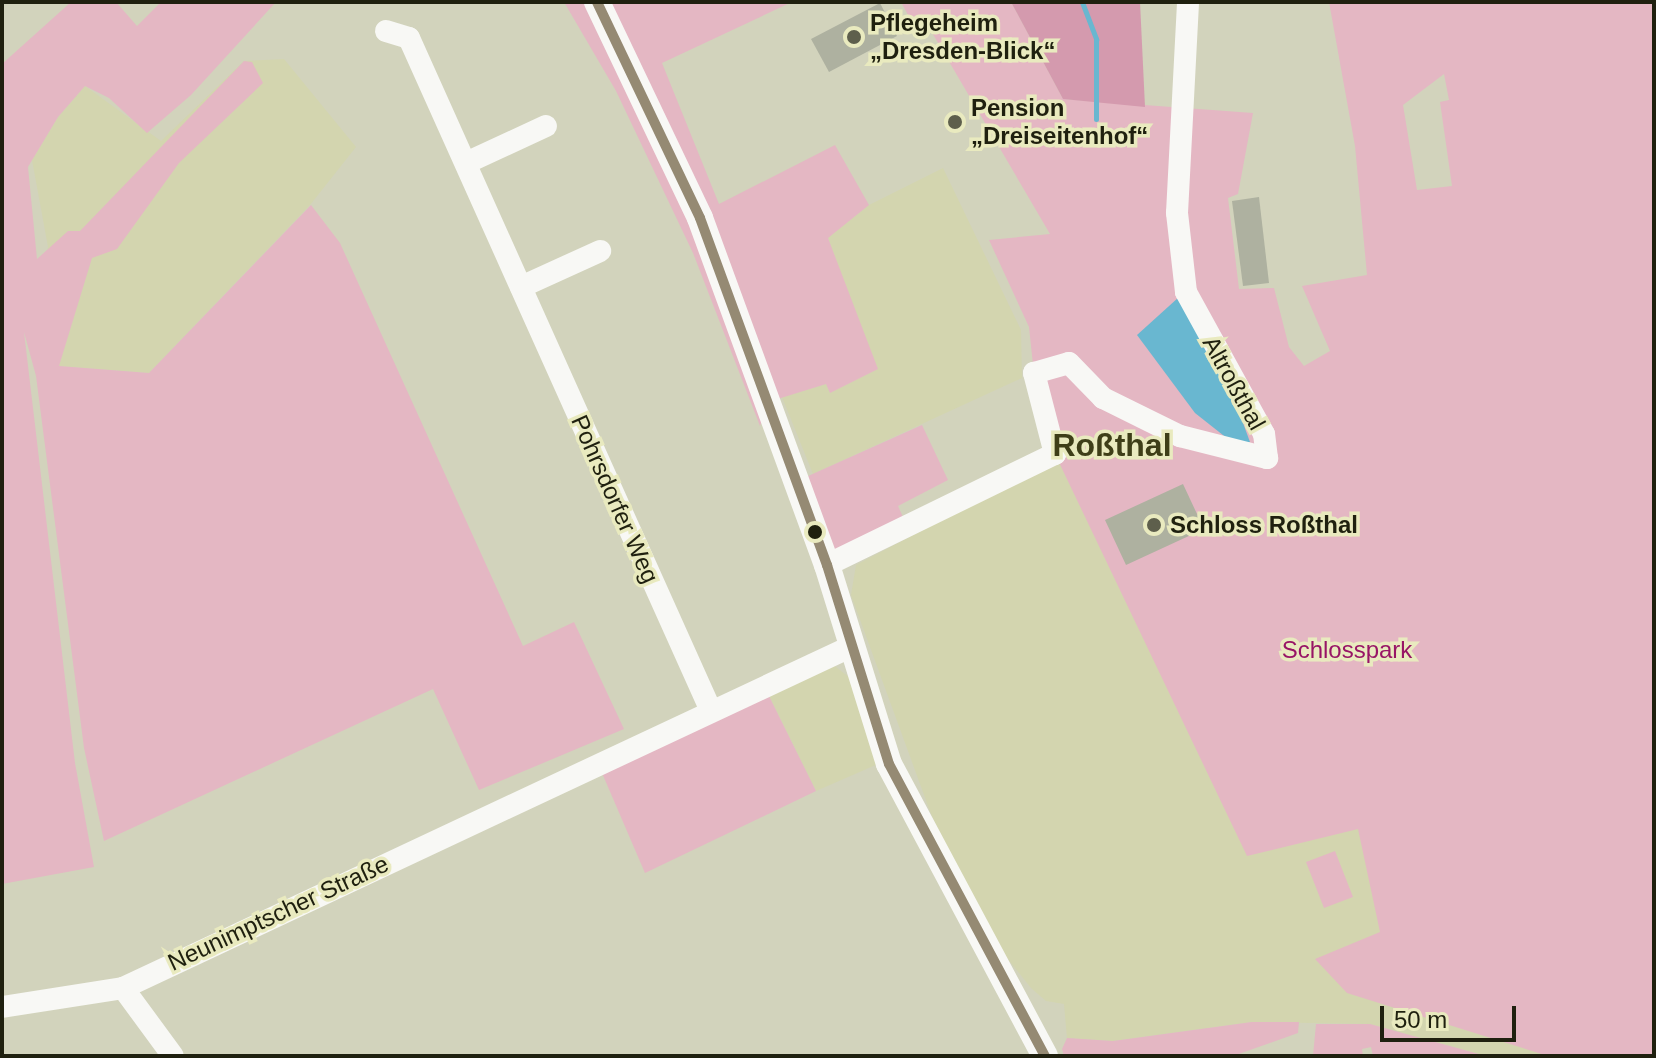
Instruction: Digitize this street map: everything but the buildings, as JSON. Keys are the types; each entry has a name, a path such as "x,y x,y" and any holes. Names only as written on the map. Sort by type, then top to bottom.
{"street":[{"path":"597,2 675,156 827,565 850,647 889,764 923,837 1045,1056"},
{"name":"Altroßthal","path":"827,565 1055,454 1034,373 1069,363 1103,398 1180,436 1267,458 1264,434 1186,292 1177,213 1188,2"},
{"name":"Pohrsdorfer Weg","path":"386,31 409,38 711,711"},
{"path":"466,163 546,126"},
{"path":"521,287 600,251"},
{"name":"Neunimptscher Straße","path":"2,1007 123,988 850,647"},
{"path":"123,988 173,1056"}],"shaded area":[{"path":"1011,2 1140,2 1145,107 1063,99"},
{"path":"284,59 356,147 310,205 149,373 58,366 32,331 48,247 32,160 58,117 85,86 161,141 244,61"},
{"path":"943,168 1021,330 1022,378 813,474 782,397 826,384 830,393 848,302 828,237 869,205"},
{"path":"1077,450 1654,1056 1486,1056 1370,1024 1252,1022 1113,1041 1067,1038 1064,1004 1046,1001 1031,988 991,938 931,814 851,595 856,565"},
{"path":"831,663 850,678 878,764 816,791 769,696"}],"green space":[{"path":"71,2 116,2 137,26 161,2 276,2 191,95 147,133 109,98 85,86 58,117 28,167 37,259 68,231 80,231 244,61 252,62 263,83 179,163 117,249 92,258 59,366 149,373 311,205 340,243 523,646 574,622 624,729 479,790 433,689 104,841 84,748 36,376 24,332 75,763 94,867 2,884 2,64"},
{"path":"564,2 792,2 662,63 719,204 835,145 869,205 828,238 878,369 830,393 826,384 768,402 760,426 693,253 616,91"},
{"name":"Schlosspark","path":"901,2 1011,2 1063,99 1253,113 1238,194 1228,198 1239,289 1274,288 1289,347 1304,366 1330,351 1302,286 1367,275 1355,146 1329,2 1654,2 1654,1056 1548,1056 1347,993 1315,959 1380,932 1358,829 1247,856 1055,454 1036,393 1029,327 989,240 1050,234 927,24 915,28","holes":["1444,74 1449,100 1440,102 1452,186 1417,190 1403,105"]},
{"path":"922,425 948,480 898,506 907,526 827,565 797,481"},
{"path":"769,696 816,791 645,873 602,773"},
{"path":"1335,851 1353,897 1324,908 1306,862"},
{"path":"1252,1022 1299,1022 1298,1033 1233,1056 1064,1056 1062,1049 1067,1038 1113,1041"},
{"path":"1316,1024 1370,1024 1486,1056 1373,1056 1371,1047 1362,1049 1363,1056 1313,1056"}],"water":[{"path":"1179,297 1225,374 1250,442 1233,443 1195,413 1137,335"}],"waterway":[{"path":"1082,2 1096,39 1096,119"}],"transit line":[{"path":"597,2 700,218 827,565 889,764 1045,1056"}],"place":[{"name":"Pflegeheim „Dresden-Blick“","path":"854,37"},
{"name":"Pension „Dreiseitenhof“","path":"955,122"},
{"name":"Schloss Roßthal","path":"1154,525"}],"district":[{"name":"Roßthal","path":"1112,445"}]}
